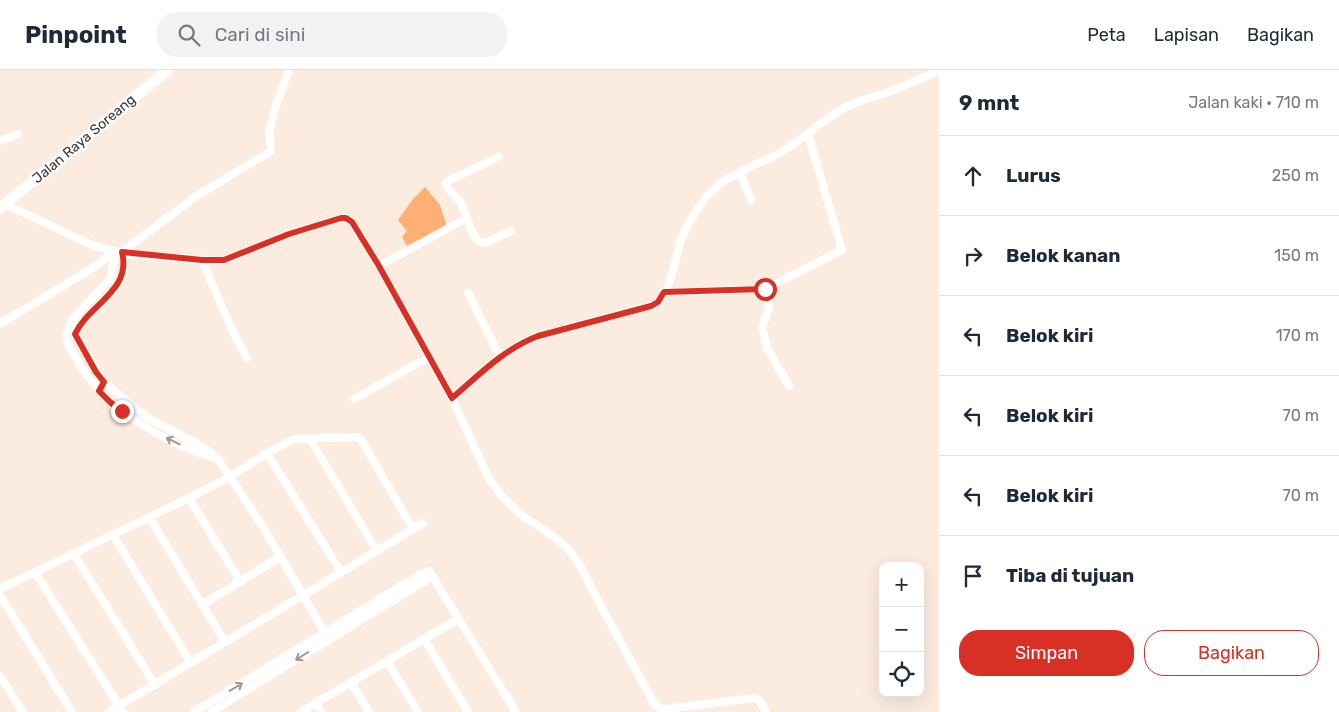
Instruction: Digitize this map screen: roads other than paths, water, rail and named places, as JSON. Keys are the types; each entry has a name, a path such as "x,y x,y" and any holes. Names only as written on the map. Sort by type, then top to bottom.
{"main road":[{"name":"Jalan Raya Soreang","path":"2,206 168,70"}],"street":[{"path":"0,324 119,252 195,197 271,151 269,132 275,108 289,70"},
{"path":"452,398 500,356 525,341 651,306 658,302 671,279 685,230 708,195 715,188 740,172 780,153 846,106 894,90 939,71"},
{"path":"0,141 18,134"},
{"path":"664,292 765,289 842,250 808,134"},
{"path":"498,157 446,182 447,187 461,203 477,240 485,243 511,231"},
{"path":"740,172 751,200"},
{"path":"2,206 94,246 119,252 202,260 224,260 289,234 344,218 352,222 379,266 452,398 489,479 520,514 556,538 570,551 582,569 655,705 665,709 754,698 760,700 766,712"},
{"path":"379,266 467,218"},
{"path":"119,252 124,260 120,282 85,320 75,334 96,372 104,382 145,416 205,448 218,459 280,556 327,637"},
{"path":"119,252 115,258 110,279 72,320 66,334 68,345 82,370 110,402 158,434 198,454 218,459"},
{"path":"202,260 232,330 247,358"},
{"path":"765,289 769,307 762,328 767,348 789,386"},
{"path":"468,293 500,356"},
{"path":"354,399 429,357"},
{"path":"99,391 104,382"},
{"path":"0,589 189,498 230,477 267,453 294,439 352,437 360,439 413,529"},
{"path":"310,439 377,551"},
{"path":"267,453 341,572"},
{"path":"189,498 240,581"},
{"path":"149,518 225,642"},
{"path":"109,712 121,709 190,663 424,523"},
{"path":"113,535 190,663"},
{"path":"74,554 155,685"},
{"path":"202,605 280,556"},
{"path":"194,712 215,708 429,571 434,576 458,619 516,712"},
{"path":"35,572 121,709"},
{"path":"0,594 72,712"},
{"path":"301,712 458,619"},
{"path":"424,639 468,712"},
{"path":"387,661 418,712"},
{"path":"0,676 23,712"},
{"path":"351,682 369,712"},
{"path":"316,703 321,712"}]}
